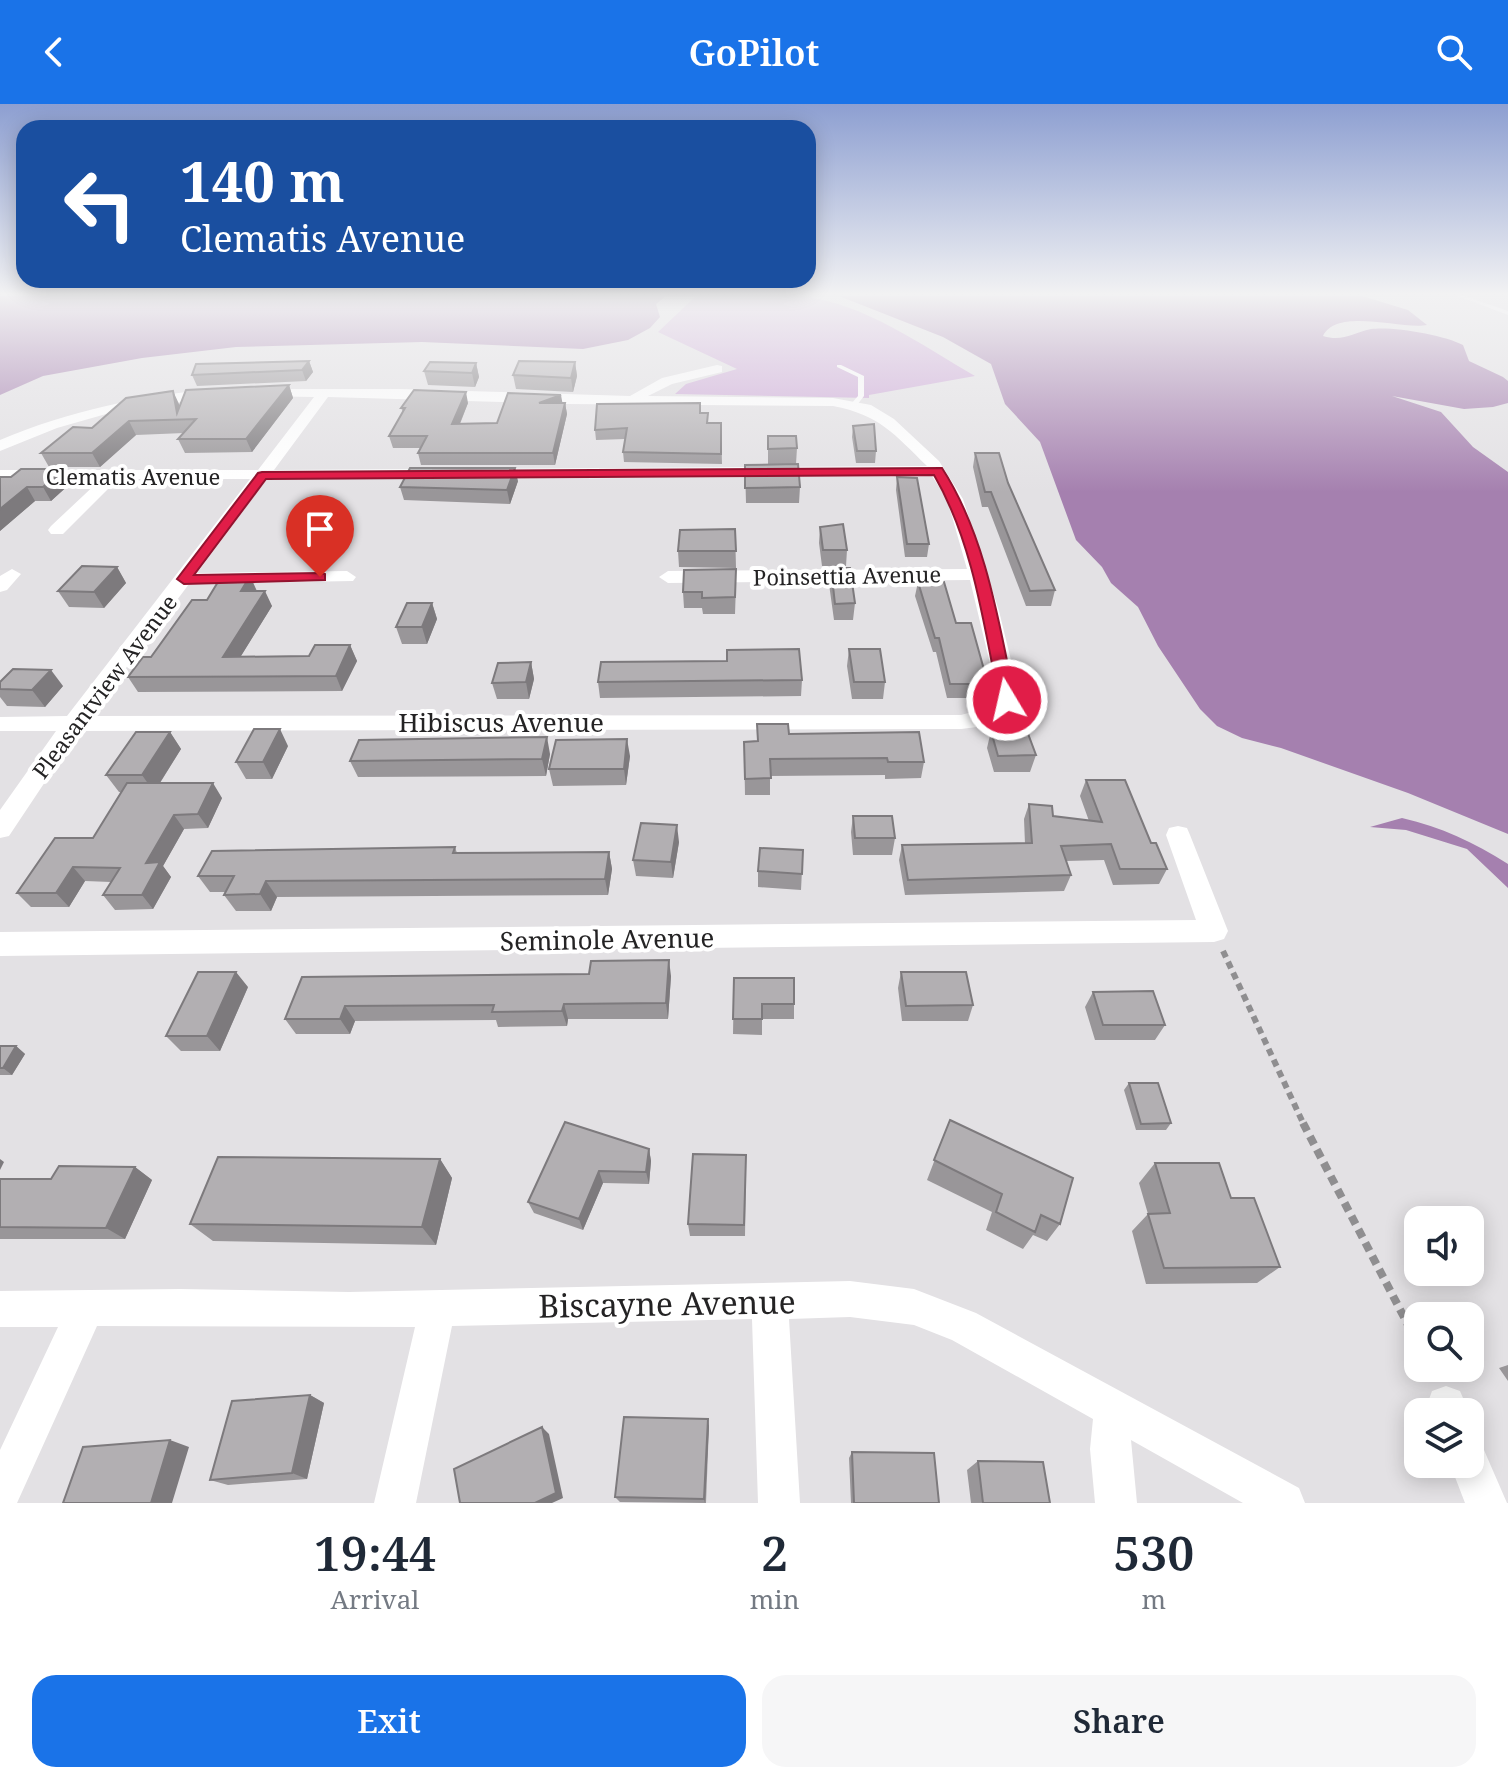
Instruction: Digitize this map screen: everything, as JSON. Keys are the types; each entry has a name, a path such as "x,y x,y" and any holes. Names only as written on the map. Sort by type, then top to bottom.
{"street":[{"path":"635,400 641,393 660,384 717,369"},
{"path":"0,446 52,425 102,410 156,399 232,393 325,392 855,404 883,417 938,471 955,499 978,574"},
{"name":"Pleasantview Avenue","path":"0,829 73,724 325,392"},
{"name":"Clematis Avenue","path":"0,475 112,477 938,471"},
{"path":"57,530 112,477"},
{"name":"Poinsettia Avenue","path":"668,577 978,574"},
{"name":"Hibiscus Avenue","path":"0,724 437,721 776,724 961,722 985,719 1005,707 1008,693 978,574"},
{"path":"184,579 347,577"},
{"path":"1178,835 1214,931"},
{"name":"Seminole Avenue","path":"0,944 1214,931"},
{"name":"Biscayne Avenue","path":"0,1309 349,1310 850,1299 914,1307 963,1326 1284,1503"},
{"path":"770,1301 779,1503"},
{"path":"395,1503 438,1307"},
{"path":"0,1495 86,1308"},
{"path":"1113,1407 1111,1461 1116,1503"},
{"path":"1476,1478 1486,1503"}],"lane":[{"path":"839,366 861,376 861,396 855,404"}],"path":[{"path":"1214,931 1324,1167 1404,1318"}],"shaded area":[{"path":"0,361 124,361 43,376 0,395"},
{"path":"721,361 950,361 975,376 869,395 869,398 675,394 686,384 737,369"},
{"path":"986,361 1470,361 1508,381 1508,403 1493,407 1464,409 1392,396 1441,412 1473,447 1508,472 1508,834 1408,793 1281,748 1242,738 1217,726 1200,709 1158,646 1138,607 1111,583 1102,567 1076,540 1040,442 1005,404 991,364"},
{"path":"1402,818 1457,836 1508,864 1508,888 1467,849 1406,830 1370,827"}],"building":[{"path":"309,361 302,370 192,375 196,364"},
{"path":"519,361 575,362 571,378 513,375"},
{"path":"430,362 476,363 472,373 424,371"},
{"path":"289,385 246,439 178,439 196,419 129,421 92,453 41,453 73,427 92,428 126,398 173,391 177,413 186,390"},
{"path":"414,390 466,392 452,424 497,423 508,393 561,395 539,403 565,403 553,453 418,453 427,436 389,436 405,408 401,408"},
{"path":"700,403 700,413 708,413 707,423 721,423 721,454 623,452 627,428 595,430 597,404"},
{"path":"874,424 876,451 857,451 853,426"},
{"path":"768,436 796,436 797,448 768,449"},
{"path":"975,453 999,453 1008,483 1055,590 1030,591 991,492 985,492"},
{"path":"798,464 800,487 745,488 745,465"},
{"path":"410,468 515,468 507,490 400,487"},
{"path":"21,469 64,469 43,487 27,487 0,509 0,477 11,477"},
{"path":"897,477 917,478 929,544 907,544"},
{"path":"843,524 847,550 823,550 820,527"},
{"path":"735,529 736,551 678,551 680,530"},
{"path":"82,566 117,567 94,592 58,591"},
{"path":"831,568 850,568 855,603 835,604"},
{"path":"736,569 735,597 702,598 702,592 683,592 684,570"},
{"path":"250,576 241,591 265,591 223,657 309,656 315,645 350,645 336,676 128,677 143,657 151,657 192,600 207,600 221,577"},
{"path":"918,582 944,582 956,623 971,623 988,684 950,684 939,638 935,638"},
{"path":"407,603 432,603 422,627 396,627"},
{"path":"799,649 802,680 598,682 601,662 727,661 727,650"},
{"path":"849,649 880,649 885,682 854,682"},
{"path":"531,662 526,682 492,683 498,663"},
{"path":"13,669 51,670 32,690 0,689 0,682"},
{"path":"757,724 788,724 789,734 919,732 924,762 888,762 887,758 770,759 771,778 745,779 744,742 758,741"},
{"path":"254,729 280,729 263,762 236,762"},
{"path":"991,731 1027,731 1036,755 998,756"},
{"path":"136,732 170,732 142,775 106,775"},
{"path":"547,737 542,759 350,761 359,740"},
{"path":"627,739 624,769 549,769 556,740"},
{"path":"1086,780 1125,780 1151,843 1156,843 1167,869 1120,869 1111,844 1061,846 1071,875 908,880 902,845 1032,843 1029,804 1052,806 1053,816 1102,822"},
{"path":"127,783 213,783 198,814 174,815 146,863 160,862 142,895 103,895 120,868 73,867 56,893 17,893 55,838 93,838"},
{"path":"853,816 892,816 895,838 855,838"},
{"path":"641,823 677,825 671,862 633,860"},
{"path":"455,847 453,853 609,852 605,879 266,881 260,894 224,895 234,876 198,876 212,851"},
{"path":"760,848 803,850 802,874 758,871"},
{"path":"669,960 666,1003 564,1004 562,1011 492,1012 494,1005 345,1006 340,1019 285,1019 302,977 589,974 591,961"},
{"path":"198,972 236,972 207,1036 166,1036"},
{"path":"901,972 966,972 973,1005 906,1006"},
{"path":"734,978 794,978 794,1004 762,1004 762,1019 733,1019"},
{"path":"1153,991 1165,1025 1103,1025 1093,992"},
{"path":"0,1046 16,1046 3,1068 0,1068"},
{"path":"1129,1083 1158,1083 1171,1123 1141,1124"},
{"path":"950,1120 1073,1178 1060,1224 1041,1215 1035,1232 996,1212 1002,1194 934,1160"},
{"path":"565,1122 649,1149 646,1172 599,1171 579,1219 528,1202"},
{"path":"693,1154 746,1155 744,1225 688,1224"},
{"path":"218,1157 440,1159 422,1227 190,1224"},
{"path":"1155,1163 1219,1163 1231,1198 1254,1198 1280,1267 1164,1268 1148,1214 1170,1213"},
{"path":"59,1166 135,1167 106,1228 0,1227 0,1179 51,1179"},
{"path":"310,1395 292,1473 210,1480 232,1401"},
{"path":"624,1417 708,1419 704,1499 615,1497"},
{"path":"542,1427 556,1493 535,1503 460,1503 454,1469"},
{"path":"170,1440 151,1503 63,1503 83,1447"},
{"path":"852,1452 934,1453 939,1503 854,1503"},
{"path":"978,1461 1043,1462 1050,1503 983,1503"}],"route":[{"path":"320,577 184,579 262,475 938,471 955,499 987,602 1007,700"}]}
